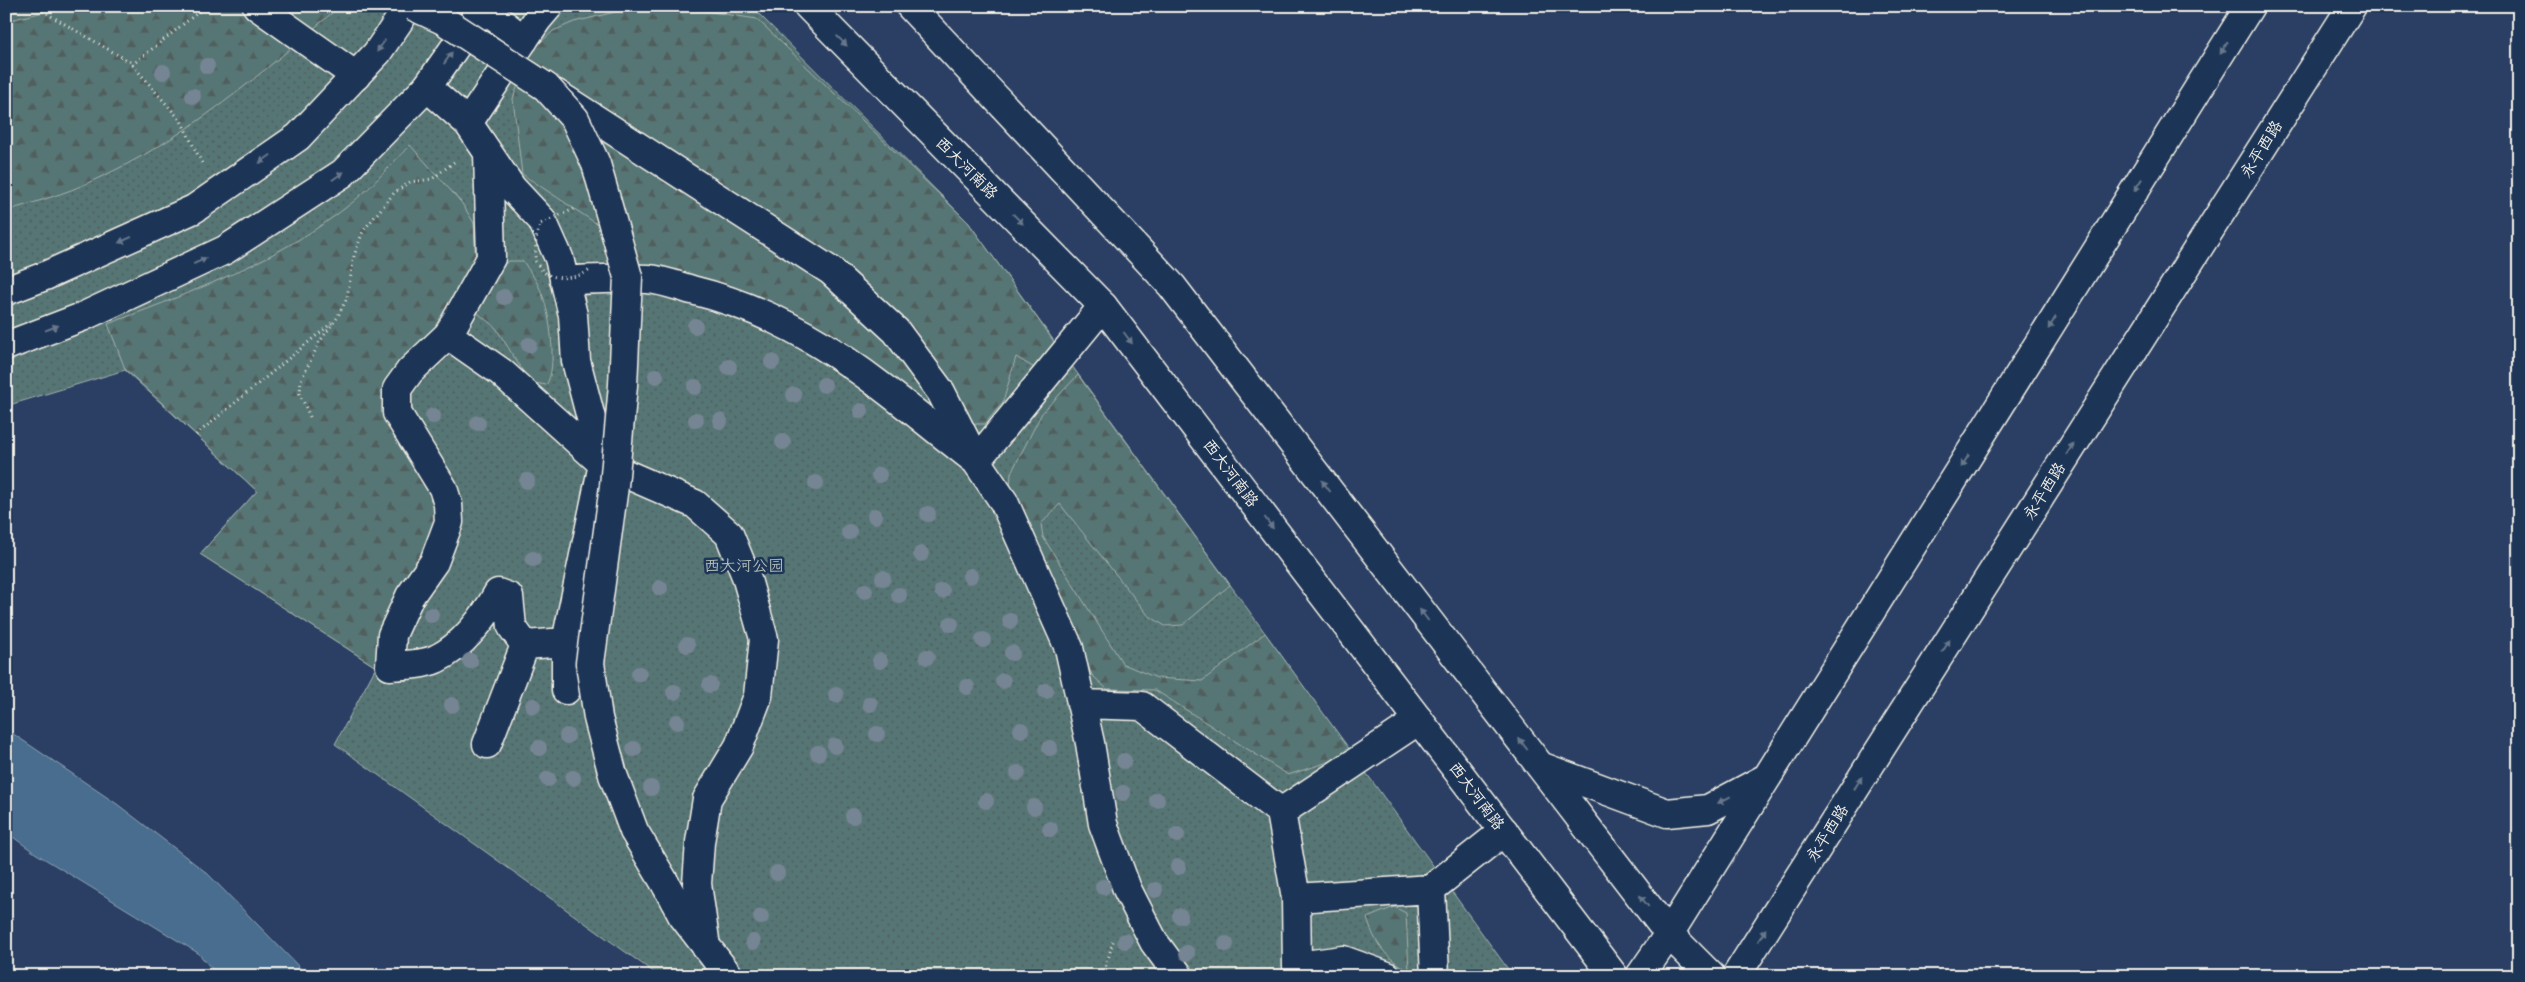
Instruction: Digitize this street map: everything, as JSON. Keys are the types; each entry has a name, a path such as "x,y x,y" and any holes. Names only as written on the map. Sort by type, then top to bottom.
{"street":[{"path":"257,6 356,76"},
{"path":"6,292 194,209 298,137 376,53 409,6"},
{"path":"413,6 443,20 831,271 896,331 941,392 976,461 1004,502 1043,587 1069,648 1090,742 1102,824 1127,889 1154,942 1179,976"},
{"path":"525,645 512,627 509,597 498,593 492,605 458,644 437,658 419,664 390,666 392,635 410,596 434,562 449,522 448,504 443,488 397,413 397,389 410,371 448,334 491,258 478,139 524,40 549,6"},
{"name":"西大河南路","path":"808,6 1103,306 1614,976"},
{"path":"910,6 1172,286 1669,934 1711,976"},
{"path":"1640,976 1669,934 2250,6"},
{"name":"永平西路","path":"1736,976 2352,6"},
{"path":"6,346 82,317 224,250 343,173 427,87 484,7 524,40"},
{"path":"427,87 478,139 512,188 542,220 559,258 573,315 576,361 604,464 566,642 566,690"},
{"path":"546,87 575,119 596,164 628,277 623,385 614,486 590,663 598,718 613,775 634,831 682,915 729,976"},
{"path":"564,280 649,279 719,296 769,315 824,345 869,375 976,461"},
{"path":"976,461 1103,306"},
{"path":"448,334 502,372 604,464 695,504 729,534 746,576 764,639 758,696 739,746 707,799 697,884 706,947"},
{"path":"525,645 566,642"},
{"path":"487,744 525,645"},
{"path":"1081,704 1142,706 1280,812 1296,898 1298,966 1343,960 1387,976"},
{"path":"1280,812 1420,720"},
{"path":"1540,766 1667,813 1708,809 1767,777"},
{"path":"1296,898 1431,889 1504,831"},
{"path":"1431,889 1435,976"}],"path":[{"path":"34,6 132,65 150,83 181,121 217,192"},
{"path":"132,65 206,6"},
{"path":"310,417 300,394 301,380 320,341 337,318 348,298 354,256 363,231 394,193 410,182 432,179 478,139"},
{"path":"540,224 536,239 535,261 545,273 555,277 572,278 588,272 594,265"},
{"path":"196,435 337,318"}],"green space":[{"name":"西大河公园","path":"6,6 751,6 968,222 1513,976 659,976 335,744 376,667 200,554 257,491 125,370 6,406"},
{"path":"69,6 340,6 223,103 161,145 82,186 6,211 6,21"},
{"path":"653,6 673,6 757,19 968,222 1060,350 1036,369 1016,357 1003,402 985,424 940,424 885,377 641,271 600,226 522,174 513,99 529,53 553,31 574,22 619,11"},
{"path":"410,145 461,202 474,223 476,268 446,315 383,391 383,404 429,473 442,524 379,653 376,667 200,554 257,491 125,369 108,324 236,272 297,241 353,202"},
{"path":"508,261 523,261 534,277 545,303 552,341 552,367 546,385 535,383 527,378 496,328 468,305"},
{"path":"1078,375 1230,585 1183,625 1165,626 1148,615 1060,504 1041,524 1043,537 1123,664 1157,678 1202,681 1265,633 1353,754 1288,775 1155,690 1107,689 1092,675 1010,489 1011,473 1042,413"},
{"path":"1394,907 1406,913 1409,971 1394,961 1382,949 1373,935 1367,918"}],"water":[{"path":"6,729 117,804 207,873 308,976 218,976 198,953 35,853 6,832"}]}
